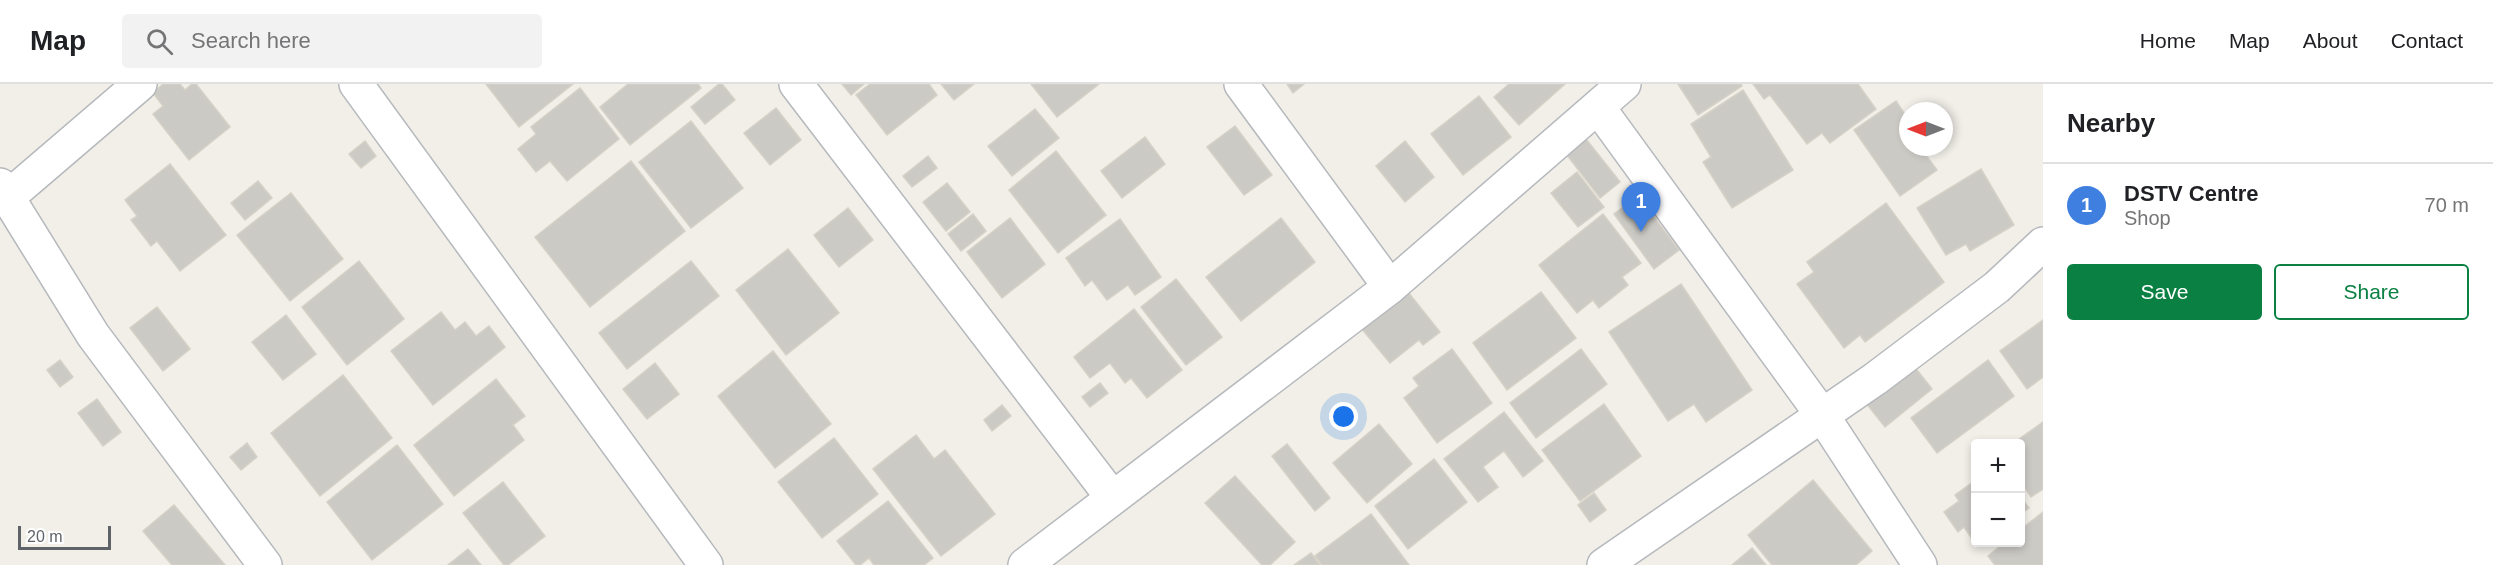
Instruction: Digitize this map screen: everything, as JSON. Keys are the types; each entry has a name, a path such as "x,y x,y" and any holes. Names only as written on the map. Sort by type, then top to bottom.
{"street":[{"path":"140,84 4,191 93,335 265,565"},
{"path":"356,84 706,565"},
{"path":"796,84 1112,497"},
{"path":"1241,84 1390,287"},
{"path":"1025,565 1390,287 1624,84"},
{"path":"1598,106 1822,415 1920,565"},
{"path":"1604,565 1875,380 1997,287 2043,244"}],"building":[{"path":"163,84 180,84 185,90 192,84 196,84 230,127 189,160 153,114 163,106 153,93"},
{"path":"486,84 573,84 519,127"},
{"path":"628,84 698,84 701,88 630,145 600,107"},
{"path":"722,84 735,100 705,124 691,107"},
{"path":"842,84 864,84 851,95"},
{"path":"870,84 929,84 937,95 887,135 856,95"},
{"path":"941,84 974,84 954,100"},
{"path":"1031,84 1099,84 1057,117"},
{"path":"1287,84 1304,84 1293,93"},
{"path":"1509,84 1565,84 1519,125 1494,97"},
{"path":"1678,84 1741,84 1742,86 1698,115"},
{"path":"1753,84 1858,84 1876,109 1830,143 1822,133 1807,144 1770,95 1764,99"},
{"path":"580,88 619,139 567,181 550,161 536,172 518,149 536,134 531,127"},
{"path":"1743,90 1793,170 1732,208 1703,162 1711,157 1691,124"},
{"path":"1479,96 1511,137 1463,175 1431,134"},
{"path":"1896,101 1899,106 1899,156 1927,156 1937,170 1900,196 1854,130"},
{"path":"776,108 801,140 770,165 744,133"},
{"path":"1035,109 1059,138 1012,176 988,146"},
{"path":"691,121 743,188 691,228 639,162"},
{"path":"1235,126 1272,175 1244,195 1207,147"},
{"path":"1145,137 1165,164 1122,198 1101,171"},
{"path":"1586,139 1620,182 1600,198 1567,155"},
{"path":"365,141 376,156 361,168 349,154"},
{"path":"1405,141 1434,177 1405,202 1376,166"},
{"path":"1056,151 1106,215 1058,253 1009,190"},
{"path":"928,156 937,168 912,187 903,176"},
{"path":"631,161 685,231 590,307 535,237"},
{"path":"170,164 226,235 180,271 157,241 151,246 131,220 137,216 125,200"},
{"path":"1981,169 2014,225 1970,251 1966,244 1946,255 1917,208"},
{"path":"1577,172 1604,207 1578,227 1551,193"},
{"path":"258,181 272,198 245,220 231,203"},
{"path":"947,183 970,212 946,231 923,202"},
{"path":"291,193 343,259 290,301 237,235"},
{"path":"1638,196 1679,250 1654,269 1614,214"},
{"path":"1886,203 1944,282 1865,342 1860,335 1844,348 1797,284 1814,272 1807,262"},
{"path":"848,208 873,240 839,267 814,235"},
{"path":"973,214 986,231 961,251 948,234"},
{"path":"1603,214 1641,263 1622,277 1628,285 1599,308 1593,300 1577,313 1539,265"},
{"path":"1010,218 1045,264 1002,298 967,252"},
{"path":"1281,218 1315,262 1241,321 1206,277"},
{"path":"1120,219 1161,277 1135,295 1128,285 1107,300 1092,280 1085,286 1066,258"},
{"path":"788,249 839,313 786,355 736,290"},
{"path":"359,261 404,319 347,365 302,307"},
{"path":"691,261 719,296 627,369 599,333"},
{"path":"1176,279 1222,337 1186,365 1141,307"},
{"path":"1681,284 1752,390 1706,422 1694,404 1668,421 1609,332"},
{"path":"1408,292 1440,332 1423,345 1419,340 1390,363 1362,329"},
{"path":"1541,292 1576,338 1507,390 1473,343"},
{"path":"157,307 190,349 163,371 130,328"},
{"path":"1134,309 1182,370 1147,398 1131,378 1125,383 1110,363 1090,378 1074,357"},
{"path":"441,312 455,330 465,322 476,336 489,326 505,347 433,405 391,351"},
{"path":"286,315 316,354 283,380 252,342"},
{"path":"2043,320 2043,377 2027,389 2000,351"},
{"path":"1452,349 1492,403 1437,443 1404,398 1419,386 1413,378"},
{"path":"1581,349 1607,384 1536,438 1510,403"},
{"path":"773,351 831,424 775,468 718,396"},
{"path":"60,360 73,377 60,387 47,370"},
{"path":"1988,360 2014,396 1937,453 1911,418"},
{"path":"655,363 679,394 647,419 623,389"},
{"path":"1913,365 1932,389 1885,427 1866,403"},
{"path":"343,375 392,438 320,496 271,433"},
{"path":"496,379 525,416 513,425 524,440 454,496 414,445"},
{"path":"1100,383 1108,393 1090,407 1082,397"},
{"path":"97,399 121,432 103,446 78,413"},
{"path":"1604,404 1641,456 1580,501 1542,450"},
{"path":"1002,405 1011,416 992,431 984,420"},
{"path":"1504,412 1543,461 1523,477 1504,451 1483,467 1498,487 1478,502 1444,459"},
{"path":"2043,422 2043,489 2031,497 2025,488 2025,439 2019,439"},
{"path":"1379,424 1412,464 1367,503 1333,463"},
{"path":"916,435 934,459 945,450 995,514 941,556 873,469"},
{"path":"834,438 878,494 822,538 778,482"},
{"path":"247,443 257,457 241,470 230,457"},
{"path":"1287,444 1330,498 1315,511 1272,456"},
{"path":"397,445 443,504 372,560 327,502"},
{"path":"1434,459 1467,502 1408,549 1375,506"},
{"path":"1235,476 1295,542 1270,565 1262,565 1205,503"},
{"path":"1813,480 1872,551 1856,565 1772,565 1748,535"},
{"path":"503,482 545,536 508,565 504,565 463,513"},
{"path":"1971,484 1971,537 1964,527 1958,532 1944,512 1959,501 1955,495"},
{"path":"1594,493 1606,510 1590,522 1578,505"},
{"path":"888,501 933,558 924,565 874,565 869,558 860,565 856,565 837,541"},
{"path":"174,505 225,565 172,565 143,531"},
{"path":"2043,512 2043,565 1995,565 1988,556 1999,547 2025,547 2025,526"},
{"path":"1371,514 1409,565 1322,565 1315,556"},
{"path":"1752,548 1766,565 1732,565"},
{"path":"468,549 481,565 448,565"},
{"path":"1311,553 1320,565 1294,565"}],"place":[{"name":"DSTV Centre","path":"1641,232"}]}
